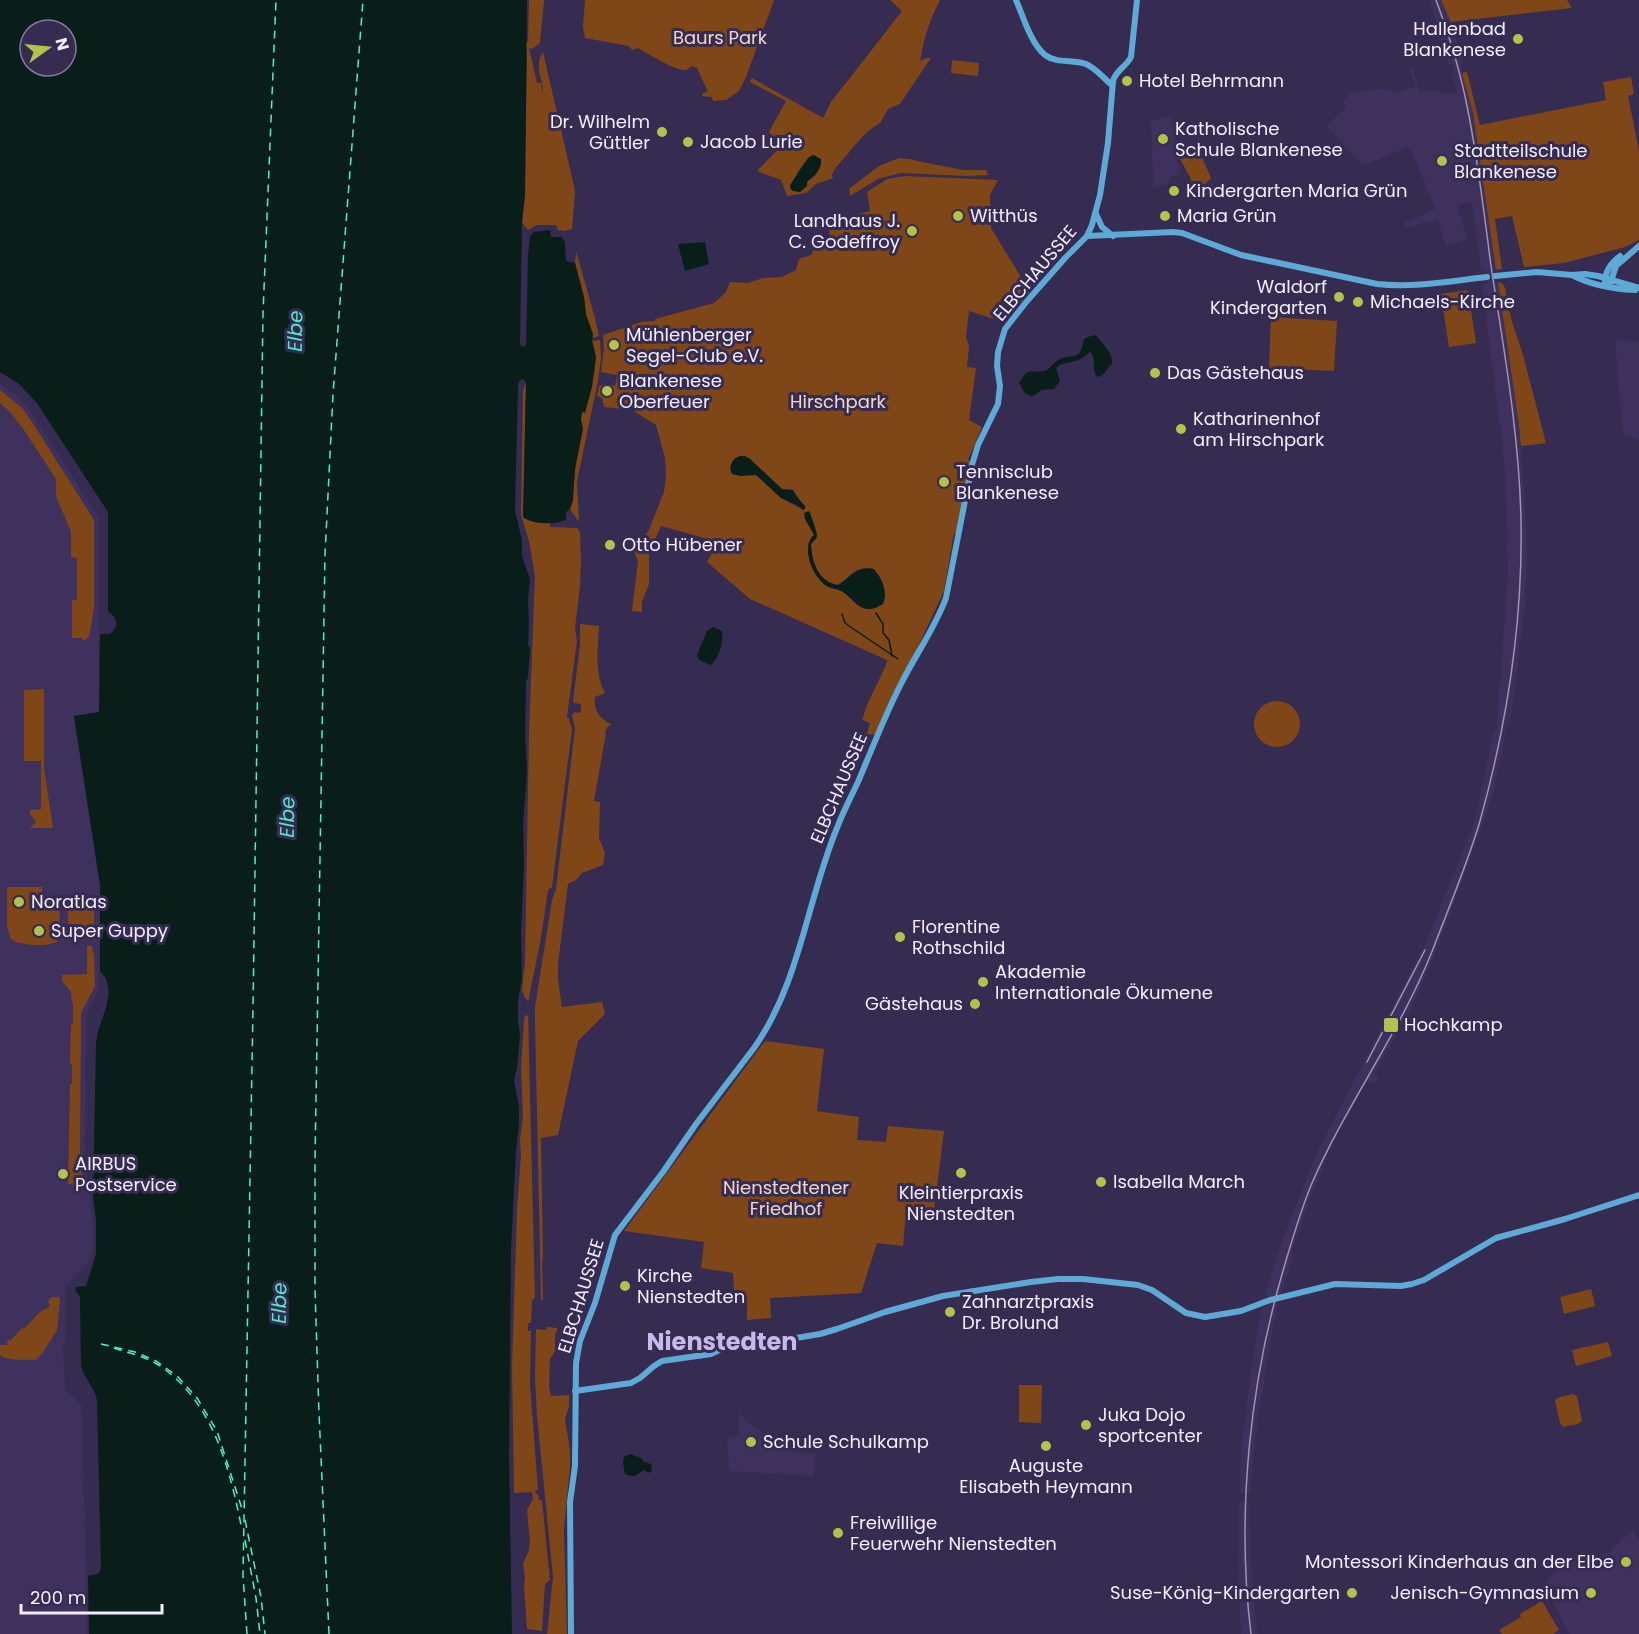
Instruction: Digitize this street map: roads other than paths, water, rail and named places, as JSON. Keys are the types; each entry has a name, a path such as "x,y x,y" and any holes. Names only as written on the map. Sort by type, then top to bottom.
{"main road":[{"path":"1016,0 1032,37 1044,54 1056,60 1089,66 1112,85"},
{"path":"1112,85 1114,75 1131,57 1137,0"},
{"name":"ELBCHAUSSEE","path":"571,1634 570,1502 574,1466 577,1353 595,1303 614,1237 754,1048 778,1007 791,975 837,828 892,700 943,606 949,588 972,465 978,445 995,412 999,398 997,362 1002,336 1027,301 1087,236 1095,214 1108,143 1112,85"},
{"path":"1095,214 1102,227 1113,236"},
{"path":"1087,236 1182,233 1241,255 1393,286 1487,277"},
{"path":"1608,282 1608,269 1612,262 1639,246"},
{"path":"1495,276 1537,272 1587,274 1608,282 1639,289"},
{"path":"575,1391 631,1383 662,1361 717,1352 744,1340 796,1338 837,1329 885,1312 952,1294 1058,1280 1093,1280 1146,1287 1180,1310 1205,1317 1240,1311 1265,1301 1335,1284 1401,1286 1412,1284 1439,1272 1496,1238 1639,1195"}],"water":[{"name":"Elbe","path":"0,0 527,0 525,195 522,222 520,344 522,347 526,345 530,236 534,232 550,230 551,237 562,237 565,243 566,261 575,263 586,315 593,334 592,341 596,357 592,387 585,413 582,412 583,429 575,469 573,500 570,509 566,512 566,519 557,523 532,521 523,517 526,383 523,379 518,384 515,511 522,540 522,556 530,579 528,645 530,648 526,682 527,770 523,825 522,979 518,1000 520,1036 514,1081 519,1106 519,1125 511,1249 509,1456 512,1634 89,1634 88,1576 98,1574 101,1569 97,1400 81,1366 80,1297 75,1290 76,1287 86,1286 96,1254 93,1196 96,1045 108,997 108,988 100,971 100,885 74,716 99,712 100,634 110,634 116,623 108,611 108,512 37,403 18,383 0,372"},
{"path":"813,155 821,159 819,170 800,192 793,191 790,185 808,158"},
{"path":"705,242 709,264 685,271 678,244"},
{"path":"1095,335 1106,348 1112,361 1102,375 1098,377 1096,374 1094,358 1090,352 1081,359 1056,368 1060,381 1054,389 1041,390 1034,396 1024,392 1019,383 1026,373 1047,370 1058,360 1076,356 1084,339"},
{"path":"740,456 750,459 782,489 793,490 805,509 781,498 756,475 732,474 730,469 732,463"},
{"path":"809,511 817,535 811,544 817,570 825,580 838,585 859,570 874,569 883,586 885,595 883,604 876,608 865,609 843,592 827,586 816,575 808,553 810,540 814,535 805,519 804,513"},
{"path":"713,627 722,631 722,645 711,665 699,660 697,655 707,631"},
{"path":"630,1454 651,1464 652,1471 648,1473 644,1470 634,1476 625,1474 624,1457"}],"waterway":[{"path":"876,613 883,624 883,633 889,640 892,656"},
{"path":"842,614 845,623 898,659"}],"tram line":[{"path":"1251,1634 1245,1541 1249,1447 1255,1400 1273,1308 1294,1233 1312,1183 1341,1124 1406,1009 1433,949 1464,870 1490,784 1505,710 1516,634 1521,519 1510,392 1471,126 1458,66 1436,0"},
{"path":"1367,1062 1425,950"}],"place":[{"name":"Hallenbad Blankenese","path":"1518,39"},
{"name":"Hotel Behrmann","path":"1127,81"},
{"name":"Dr. Wilhelm Güttler","path":"662,132"},
{"name":"Katholische Schule Blankenese","path":"1163,139"},
{"name":"Jacob Lurie","path":"688,142"},
{"name":"Stadtteilschule Blankenese","path":"1442,161"},
{"name":"Kindergarten Maria Grün","path":"1174,191"},
{"name":"Witthüs","path":"958,216"},
{"name":"Maria Grün","path":"1165,216"},
{"name":"Landhaus J. C. Godeffroy","path":"912,231"},
{"name":"Waldorf Kindergarten","path":"1339,297"},
{"name":"Michaels-Kirche","path":"1358,302"},
{"name":"Mühlenberger Segel-Club e.V.","path":"614,345"},
{"name":"Das Gästehaus","path":"1155,373"},
{"name":"Blankenese Oberfeuer","path":"607,391"},
{"name":"Katharinenhof am Hirschpark","path":"1181,429"},
{"name":"Tennisclub Blankenese","path":"944,482"},
{"name":"Otto Hübener","path":"610,545"},
{"name":"Noratlas","path":"19,902"},
{"name":"Super Guppy","path":"39,931"},
{"name":"Florentine Rothschild","path":"900,937"},
{"name":"Akademie Internationale Ökumene","path":"983,982"},
{"name":"Gästehaus","path":"975,1004"},
{"name":"Hochkamp","path":"1391,1025"},
{"name":"Kleintierpraxis Nienstedten","path":"961,1173"},
{"name":"AIRBUS Postservice","path":"63,1174"},
{"name":"Isabella March","path":"1101,1182"},
{"name":"Kirche Nienstedten","path":"625,1286"},
{"name":"Zahnarztpraxis Dr. Brolund","path":"950,1312"},
{"name":"Juka Dojo sportcenter","path":"1086,1425"},
{"name":"Schule Schulkamp","path":"751,1442"},
{"name":"Auguste Elisabeth Heymann","path":"1046,1446"},
{"name":"Freiwillige Feuerwehr Nienstedten","path":"838,1533"},
{"name":"Montessori Kinderhaus an der Elbe","path":"1626,1562"},
{"name":"Suse-König-Kindergarten","path":"1352,1593"},
{"name":"Jenisch-Gymnasium","path":"1591,1593"}],"district":[{"name":"Nienstedten","path":"722,1342"}],"park label":[{"name":"Baurs Park","path":"720,38"},
{"name":"Hirschpark","path":"838,402"},
{"name":"Nienstedtener Friedhof","path":"786,1198"}]}
